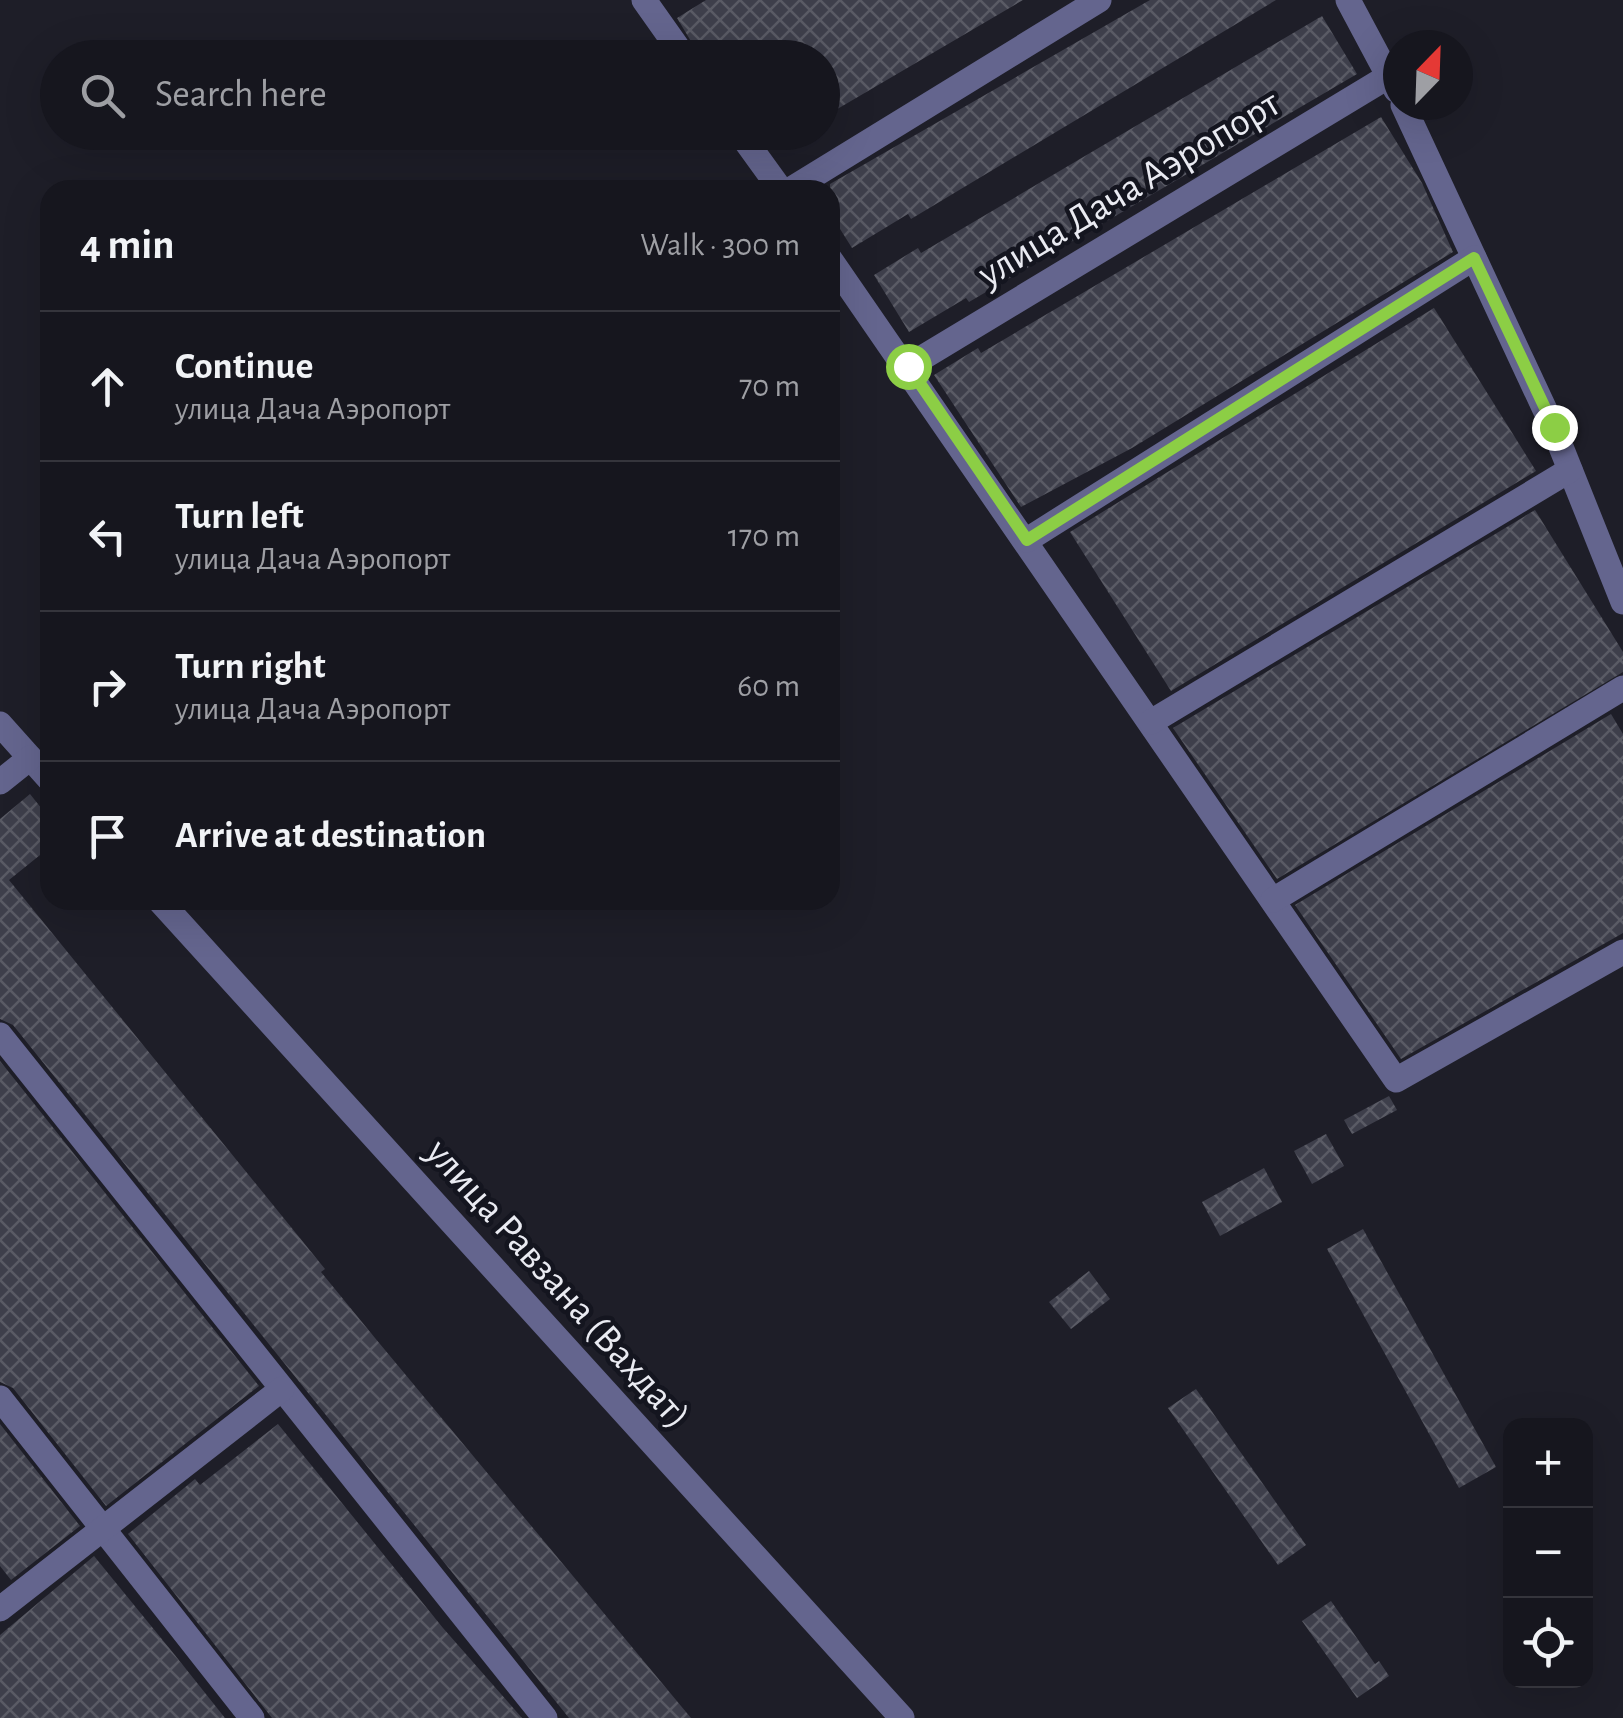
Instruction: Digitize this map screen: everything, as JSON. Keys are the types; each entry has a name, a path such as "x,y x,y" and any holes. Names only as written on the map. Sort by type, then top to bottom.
{"street":[{"path":"806,180 1099,0"},
{"name":"улица Дача Аэропорт","path":"1348,0 1383,65"},
{"path":"657,4 676,40"},
{"name":"улица Дача Аэропорт","path":"908,366 1383,91"},
{"path":"1410,120 1570,470 1623,602"},
{"path":"752,150 773,180"},
{"path":"1027,540 1474,258"},
{"path":"840,273 908,366 1396,1080 1623,952"},
{"path":"1151,722 1570,470"},
{"path":"1273,900 1623,688"},
{"path":"0,724 40,769"},
{"path":"0,782 30,758"},
{"name":"улица Равзана (Вахдат)","path":"168,910 902,1718"},
{"path":"0,1035 545,1718"},
{"path":"0,1609 282,1389"},
{"path":"0,1398 252,1718"}],"building":[{"path":"706,0 1023,0 840,107 840,40 690,40 677,18"},
{"path":"1150,0 1276,0 911,219 908,214 852,248 840,229 840,180 837,180"},
{"path":"1322,16 1357,74 969,302 966,298 909,332 874,275 918,248 921,253"},
{"path":"1381,117 1422,183 1453,252 1132,448 1021,507 934,375 978,348 981,353"},
{"path":"1434,308 1536,471 1171,691 1070,532"},
{"path":"1535,510 1623,652 1623,672 1277,879 1173,728"},
{"path":"1611,714 1623,734 1623,933 1401,1059 1295,905"},
{"path":"30,794 40,806 40,855 9,880 325,1269 321,1272 691,1718 569,1718 13,1025 0,1019 0,819"},
{"path":"0,1061 259,1386 106,1506 13,1388 0,1382"},
{"path":"1389,1096 1397,1110 1352,1134 1344,1120"},
{"path":"1326,1134 1344,1166 1312,1184 1294,1151"},
{"path":"1264,1168 1282,1202 1220,1236 1202,1202"},
{"path":"1363,1229 1496,1467 1459,1488 1327,1249"},
{"path":"1089,1271 1110,1299 1071,1329 1049,1302"},
{"path":"1196,1389 1306,1545 1278,1565 1168,1408"},
{"path":"0,1424 80,1526 11,1580 0,1566"},
{"path":"278,1424 443,1628 522,1718 272,1718 128,1534 195,1479 200,1485"},
{"path":"94,1556 225,1718 0,1718 0,1635"},
{"path":"1331,1601 1375,1664 1379,1661 1389,1676 1357,1698 1302,1621"}],"route":[{"path":"908,366 1027,540 1474,258 1554,427"}]}
